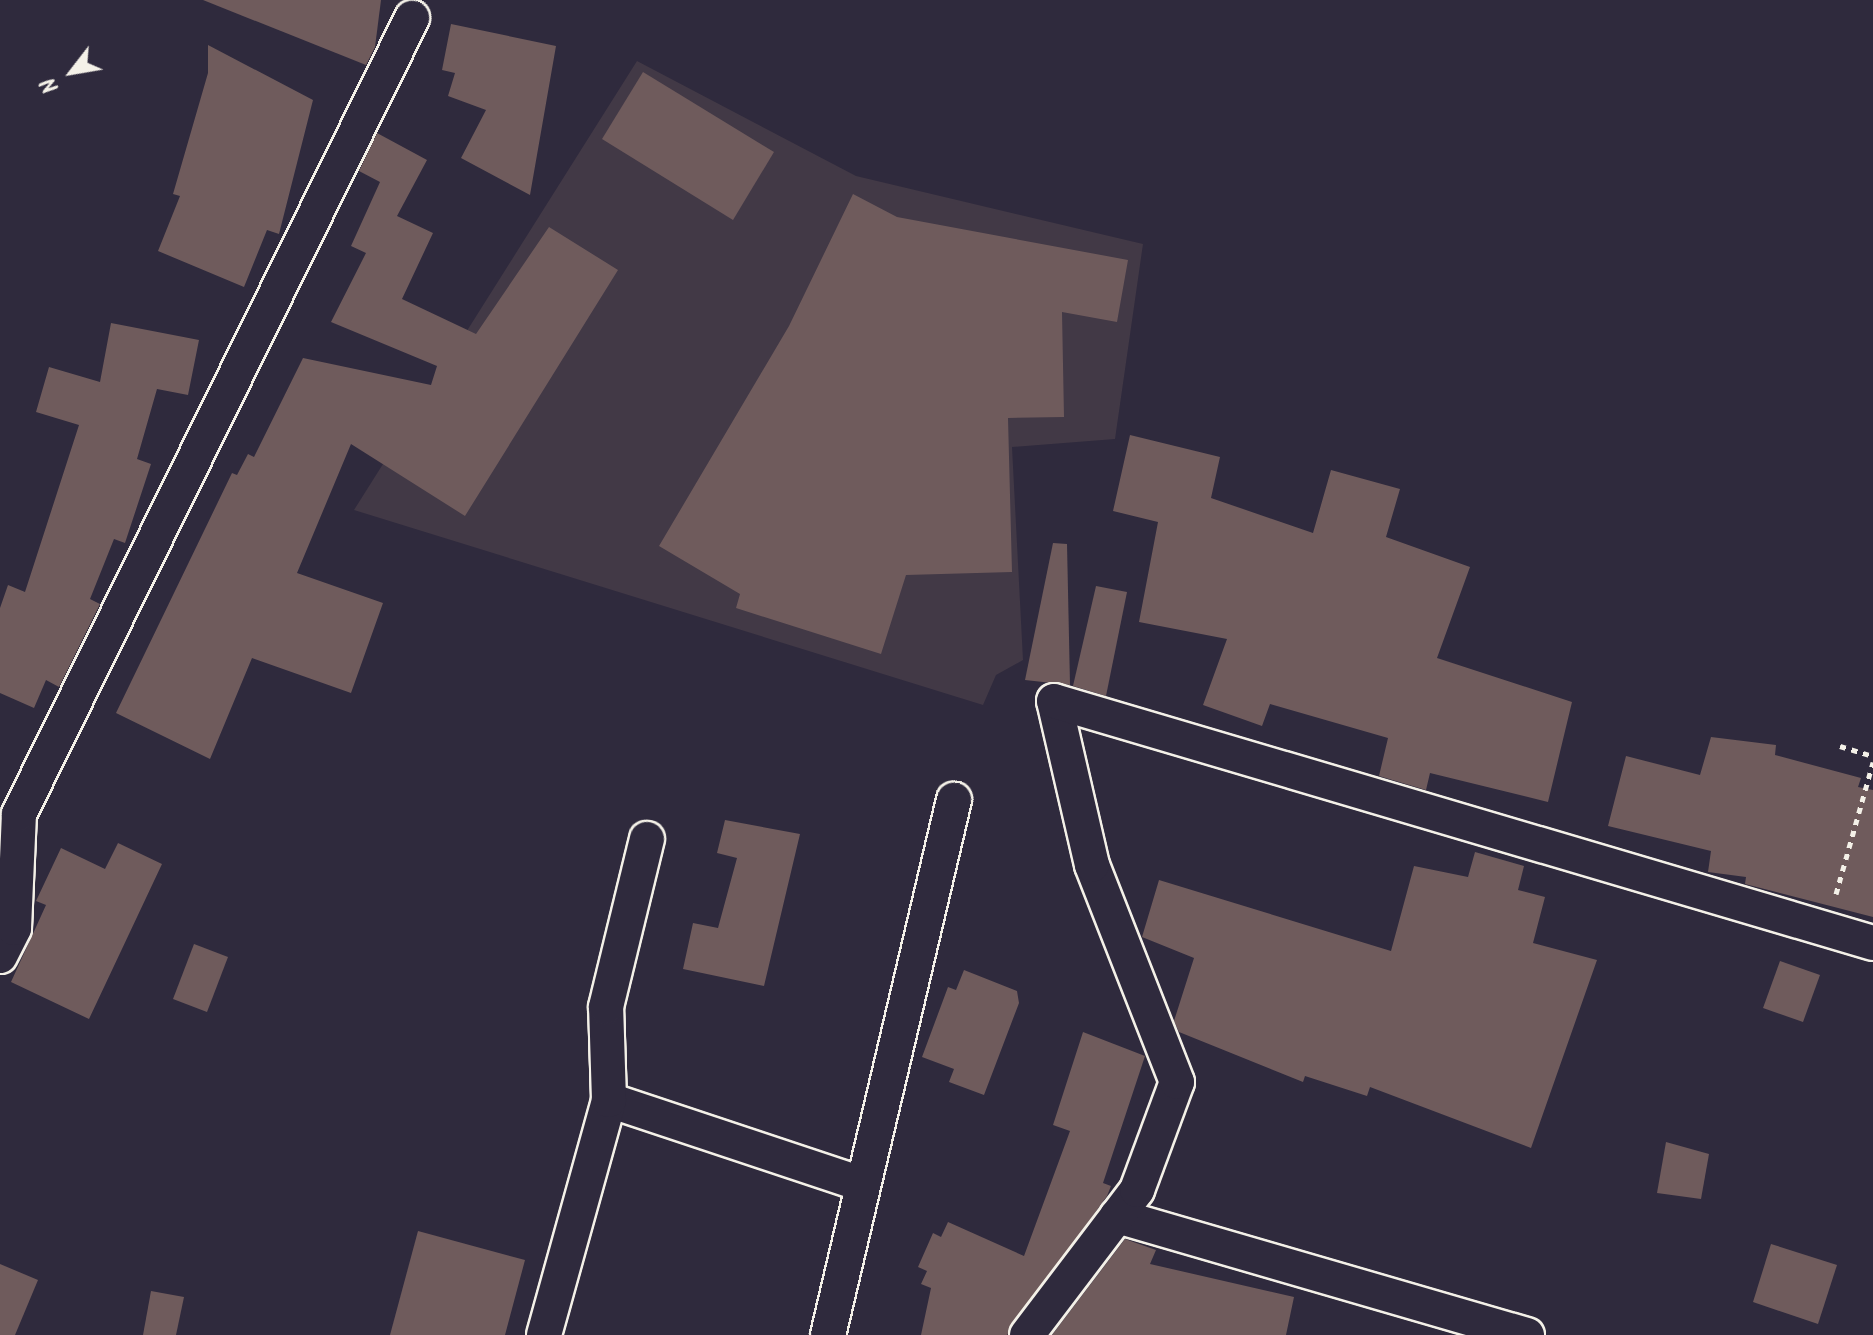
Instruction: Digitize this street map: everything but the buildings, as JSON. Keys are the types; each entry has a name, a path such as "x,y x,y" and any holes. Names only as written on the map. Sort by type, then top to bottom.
{"street":[{"path":"0,956 14,928 19,814 412,18"},
{"path":"1027,1335 1137,1190 1177,1082 1092,865 1054,701 1873,943"},
{"path":"828,1335 859,1183 954,800"},
{"path":"544,1335 609,1100 606,1007 647,839"},
{"path":"609,1100 859,1183"},
{"path":"1117,1216 1527,1335"}],"path":[{"path":"1826,929 1873,759 1840,746"}],"shaded area":[{"path":"637,61 856,176 1143,244 1115,439 1012,447 1023,660 996,675 983,705 354,510"}]}
